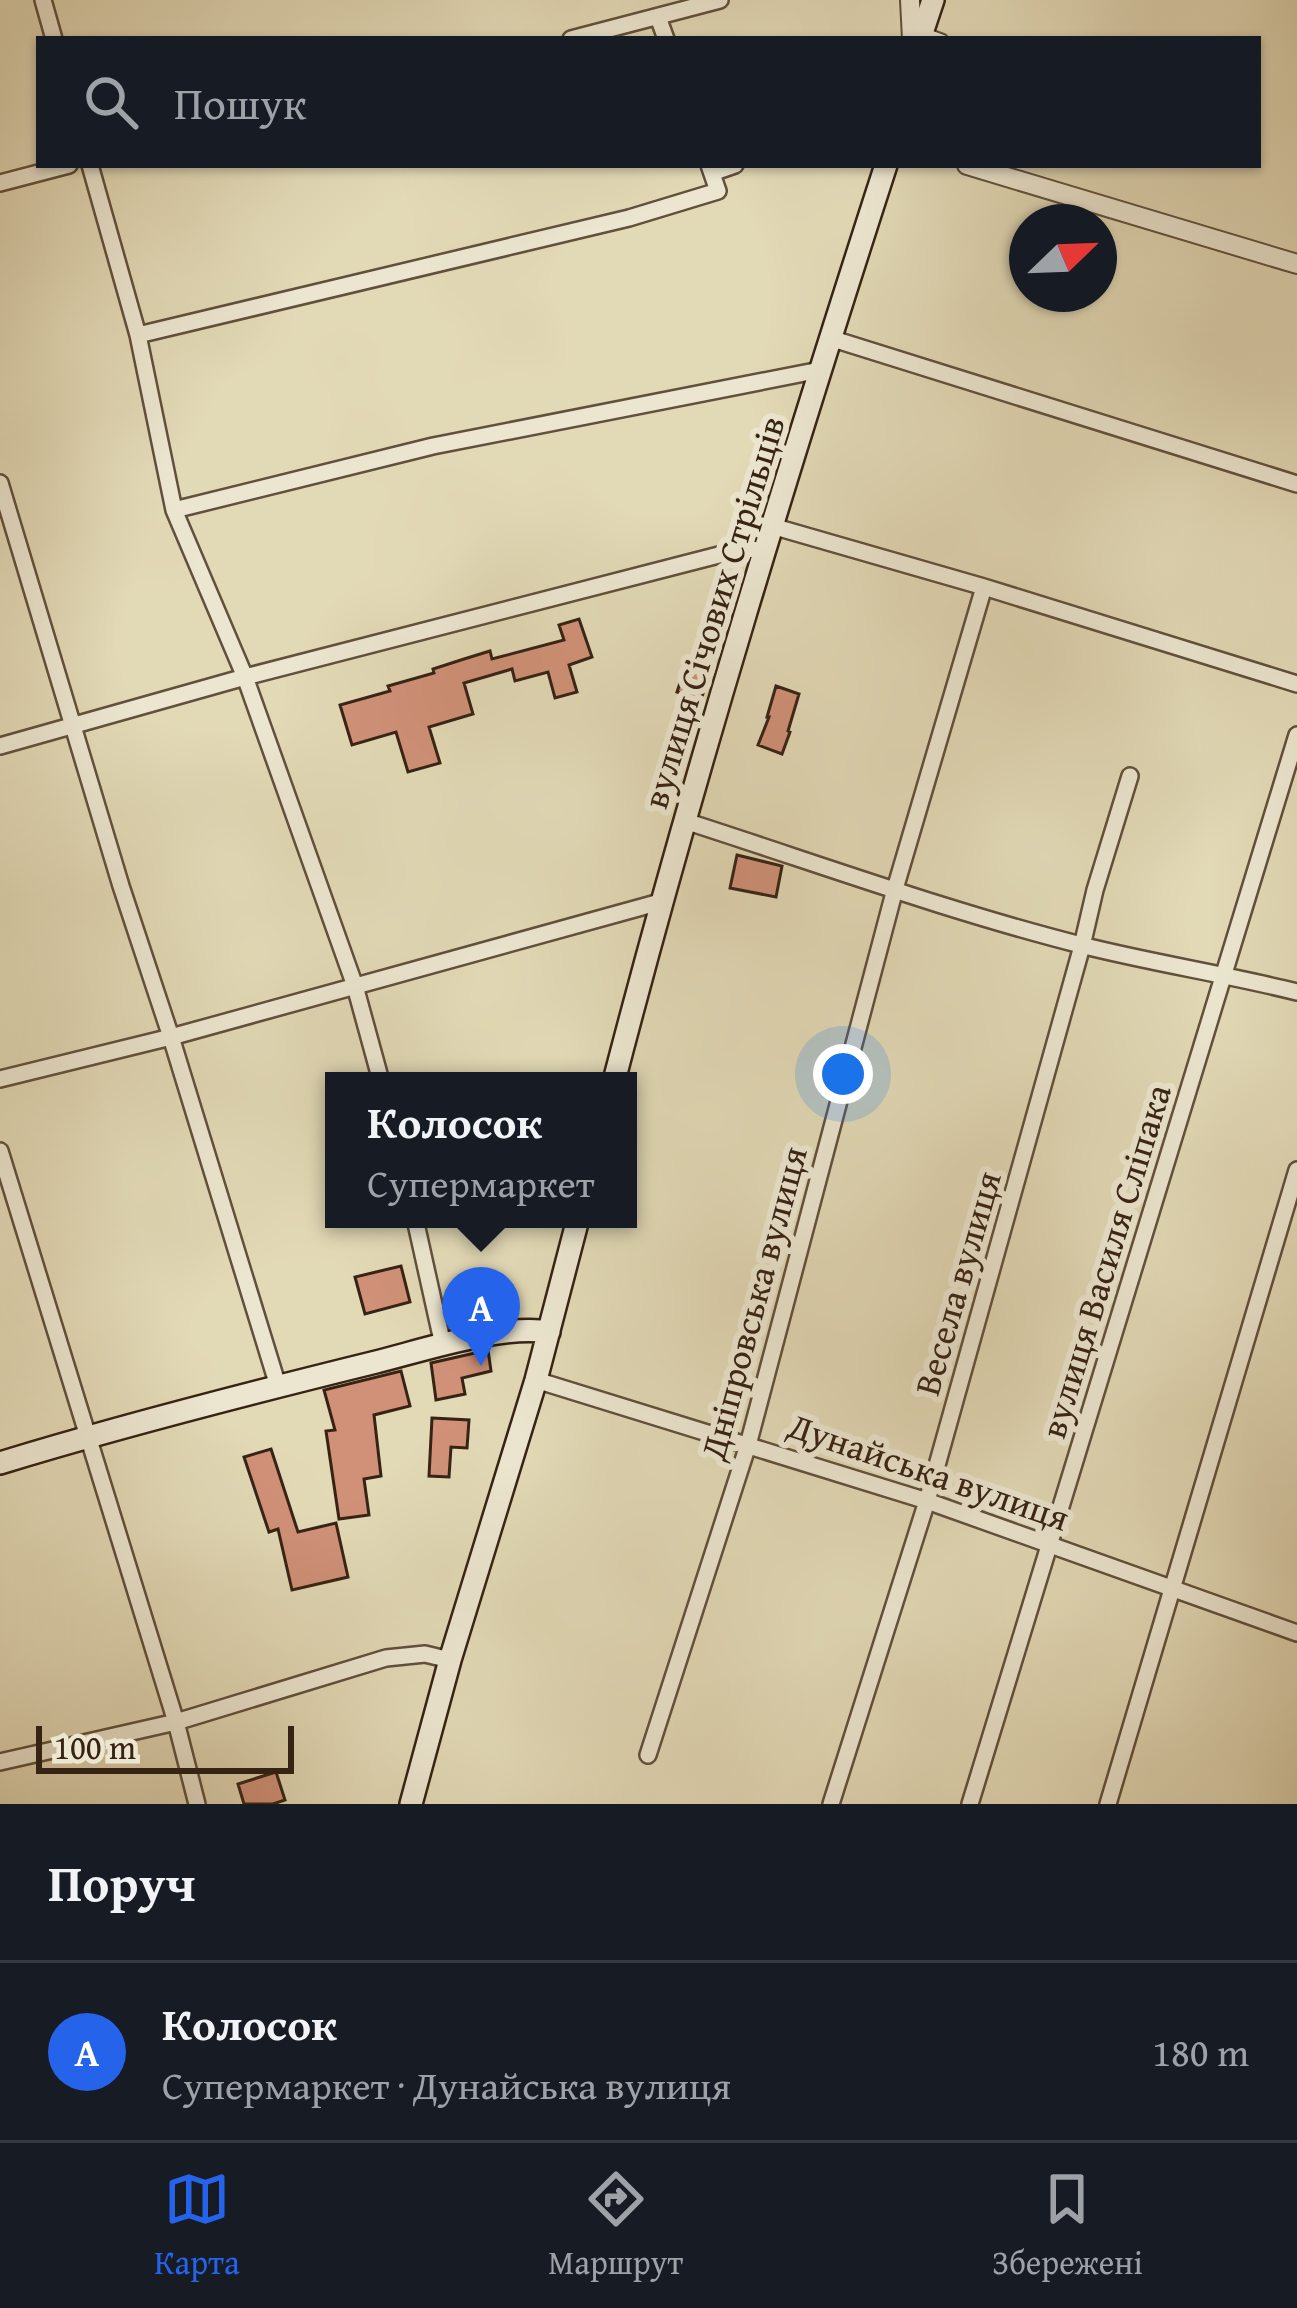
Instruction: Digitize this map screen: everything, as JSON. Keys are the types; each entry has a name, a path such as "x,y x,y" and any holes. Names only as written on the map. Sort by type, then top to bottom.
{"main road":[{"path":"924,36 925,1"},
{"name":"вулиця Січових Стрільців","path":"616,1072 660,902 764,550 885,168"},
{"path":"411,1804 536,1380 576,1228"},
{"path":"0,1463 87,1436 443,1345 506,1332 549,1332"}],"street":[{"path":"44,0 53,36"},
{"path":"583,36 720,0"},
{"path":"658,17 665,36"},
{"path":"0,183 58,168"},
{"path":"91,168 138,335 174,510 245,677 355,986 379,1072"},
{"path":"977,168 1297,263"},
{"path":"138,335 629,218 718,191 711,169"},
{"path":"830,338 1297,484"},
{"path":"174,510 434,446 820,370"},
{"path":"0,483 278,1386"},
{"path":"772,526 1297,684"},
{"path":"0,746 245,677 742,549 764,550"},
{"name":"Дніпровська вулиця","path":"648,1755 748,1445 895,889 984,587"},
{"name":"вулиця Василя Сліпака","path":"970,1804 1297,735"},
{"name":"Весела вулиця","path":"831,1804 927,1501 1130,776"},
{"path":"685,821 1082,946 1297,992"},
{"path":"0,1078 171,1037 660,902"},
{"path":"0,1151 197,1804"},
{"path":"1108,1804 1297,1170"},
{"path":"417,1228 443,1345"},
{"name":"Дунайська вулиця","path":"536,1380 927,1501 1297,1634"},
{"path":"0,1762 176,1722 386,1658 425,1654 450,1660"}],"building":[{"path":"579,619 592,657 569,665 577,692 555,698 548,672 515,681 512,669 464,683 473,714 429,727 440,763 408,772 396,732 352,745 340,705 390,691 388,686 490,651 492,659 564,640 559,625"},
{"path":"687,662 710,670 701,700 677,692"},
{"path":"776,686 799,694 782,754 758,745"},
{"path":"737,855 782,866 776,897 730,888"},
{"path":"401,1266 410,1302 365,1314 355,1277"},
{"path":"499,1274 510,1293 476,1312 466,1292"},
{"path":"488,1350 491,1371 462,1378 465,1394 436,1400 431,1363"},
{"path":"401,1371 410,1406 374,1415 381,1476 364,1479 369,1515 339,1519 326,1431 335,1430 324,1390"},
{"path":"432,1418 469,1420 467,1448 451,1447 449,1477 429,1476"},
{"path":"271,1449 298,1532 336,1523 348,1577 292,1590 278,1529 269,1532 244,1457"},
{"path":"276,1772 285,1800 244,1804 238,1784"}],"place":[{"name":"Колосок","path":"481,1366"}]}
